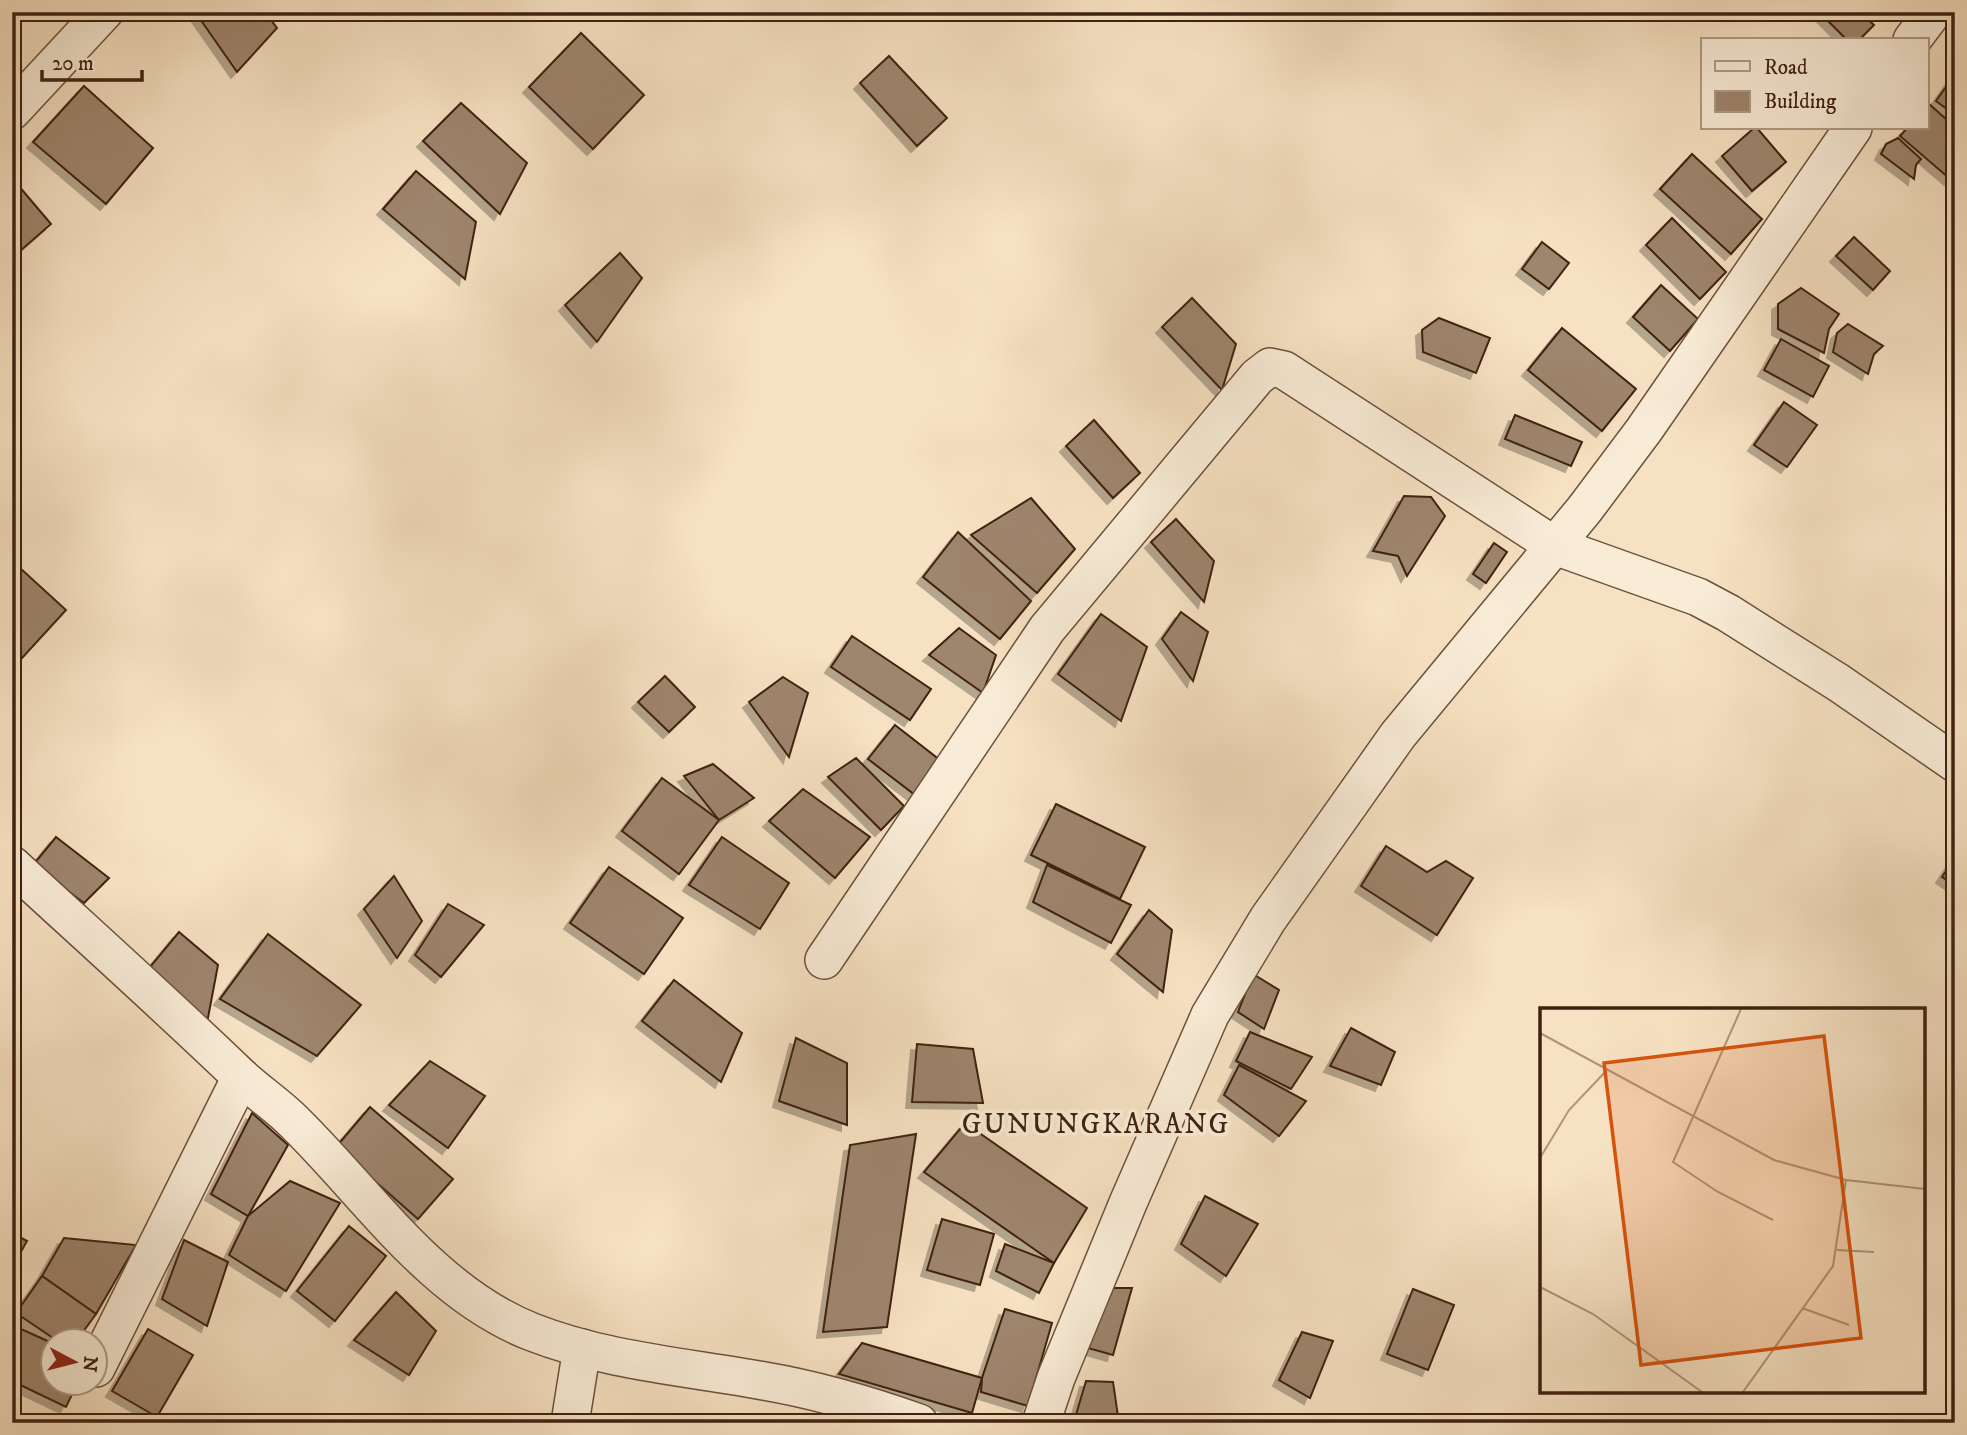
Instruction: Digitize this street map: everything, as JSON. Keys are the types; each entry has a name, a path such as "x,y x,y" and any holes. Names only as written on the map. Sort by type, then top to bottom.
{"street":[{"path":"12,111 104,12"},
{"path":"1041,1423 1056,1378 1117,1229 1210,1014 1268,919 1398,735 1555,545 1652,420 1852,130"},
{"path":"824,961 1048,629 1262,371 1270,367 1284,370 1555,545 1698,597 1728,613 1839,683 1955,763"},
{"path":"12,865 289,1118 422,1258 484,1307 530,1332 582,1348 675,1368 765,1381 860,1403 919,1423"},
{"path":"108,1344 241,1077"},
{"path":"570,1423 582,1348"}],"building":[{"path":"201,12 265,12 277,28 237,72 198,16"},
{"path":"1825,12 1860,12 1874,25 1861,38 1845,38 1822,15"},
{"path":"581,33 644,95 593,149 529,87"},
{"path":"889,56 947,118 917,146 860,83"},
{"path":"1955,74 1955,115 1936,101"},
{"path":"84,86 153,148 106,204 33,142"},
{"path":"461,103 527,163 500,214 423,141"},
{"path":"1928,103 1955,127 1955,174 1950,179 1900,136 1905,130 1928,130"},
{"path":"1752,130 1759,130 1786,162 1752,191 1722,156"},
{"path":"1898,138 1921,159 1916,165 1914,179 1881,154 1886,144"},
{"path":"1692,154 1762,219 1731,254 1660,189"},
{"path":"416,171 476,222 465,279 383,209"},
{"path":"12,178 51,224 12,258"},
{"path":"1672,218 1726,272 1700,299 1646,245"},
{"path":"1854,237 1890,271 1873,290 1836,256"},
{"path":"1542,242 1569,263 1549,289 1522,269"},
{"path":"620,253 642,278 597,342 565,305"},
{"path":"1661,285 1698,319 1670,351 1633,317"},
{"path":"1801,288 1839,314 1829,329 1824,353 1778,329 1778,304"},
{"path":"1192,298 1236,344 1222,390 1162,327"},
{"path":"1439,318 1490,338 1476,373 1423,352 1422,330"},
{"path":"1848,324 1883,346 1874,354 1868,374 1833,352 1837,333"},
{"path":"1562,328 1636,389 1602,431 1528,370"},
{"path":"1781,339 1829,366 1813,397 1764,370"},
{"path":"1784,402 1817,425 1787,467 1754,445"},
{"path":"1515,415 1582,442 1571,466 1505,439"},
{"path":"1094,420 1140,473 1113,498 1066,446"},
{"path":"1404,496 1431,497 1445,516 1407,576 1398,556 1373,551"},
{"path":"1031,498 1075,549 1037,593 971,535"},
{"path":"1176,519 1214,561 1204,602 1151,542"},
{"path":"958,532 1031,601 1000,639 923,577"},
{"path":"1494,543 1507,552 1486,583 1473,574"},
{"path":"20,568 66,610 12,669 12,576"},
{"path":"1181,612 1208,632 1193,681 1162,639"},
{"path":"1101,614 1147,647 1121,721 1058,674"},
{"path":"959,628 996,655 983,693 929,655"},
{"path":"852,636 931,689 910,720 831,667"},
{"path":"665,676 695,707 669,732 638,702"},
{"path":"783,677 808,693 789,757 749,702"},
{"path":"895,725 945,764 919,798 868,759"},
{"path":"856,758 904,806 881,830 828,777"},
{"path":"713,764 754,798 719,820 684,776"},
{"path":"662,778 719,820 679,874 622,831"},
{"path":"803,789 870,837 835,878 769,821"},
{"path":"1056,804 1145,847 1120,899 1031,855"},
{"path":"56,837 109,878 84,903 33,865"},
{"path":"722,837 789,883 760,929 689,885"},
{"path":"1386,846 1427,872 1446,861 1473,878 1437,935 1361,886"},
{"path":"1955,857 1955,886 1942,877"},
{"path":"1047,865 1131,905 1111,943 1033,902"},
{"path":"609,867 683,918 644,974 570,923"},
{"path":"394,876 422,921 397,958 364,909"},
{"path":"448,904 484,925 441,977 415,955"},
{"path":"1149,910 1172,930 1163,992 1117,954"},
{"path":"179,932 218,965 207,1023 145,973"},
{"path":"268,934 361,1005 317,1056 220,999"},
{"path":"1253,974 1279,990 1264,1029 1238,1012"},
{"path":"674,980 742,1033 721,1082 642,1021"},
{"path":"1351,1028 1395,1052 1381,1085 1330,1066"},
{"path":"1250,1032 1312,1057 1291,1089 1236,1061"},
{"path":"796,1038 847,1063 847,1125 779,1101"},
{"path":"917,1044 973,1049 983,1103 912,1102"},
{"path":"430,1061 485,1096 448,1148 389,1105"},
{"path":"1239,1065 1306,1101 1279,1136 1224,1095"},
{"path":"370,1107 453,1179 418,1219 336,1147"},
{"path":"252,1113 288,1145 248,1216 211,1194"},
{"path":"965,1123 1087,1208 1054,1263 924,1172"},
{"path":"916,1134 887,1327 823,1332 850,1145"},
{"path":"290,1181 340,1203 286,1291 229,1255 248,1216"},
{"path":"1205,1196 1258,1224 1226,1276 1181,1244"},
{"path":"942,1219 994,1234 980,1285 927,1270"},
{"path":"349,1226 386,1256 335,1321 297,1291"},
{"path":"12,1233 27,1241 12,1268"},
{"path":"64,1238 136,1245 96,1314 42,1276"},
{"path":"184,1240 228,1262 207,1326 162,1299"},
{"path":"1005,1244 1054,1263 1039,1293 996,1271"},
{"path":"42,1276 96,1314 87,1326 38,1328 16,1313"},
{"path":"1114,1288 1132,1288 1113,1355 1070,1343"},
{"path":"1413,1289 1454,1305 1428,1370 1387,1354"},
{"path":"396,1292 436,1331 409,1375 354,1340"},
{"path":"1005,1309 1052,1323 1028,1406 981,1392 982,1378"},
{"path":"12,1325 38,1337 38,1394 12,1381"},
{"path":"148,1329 193,1355 157,1417 112,1391"},
{"path":"1302,1332 1333,1341 1310,1398 1279,1380"},
{"path":"862,1343 982,1378 972,1413 839,1374"},
{"path":"1086,1381 1113,1382 1119,1423 1090,1423 1075,1418"},
{"path":"43,1396 71,1396 66,1407"}],"district":[{"name":"GUNUNGKARANG","path":"1096,1123"}]}
